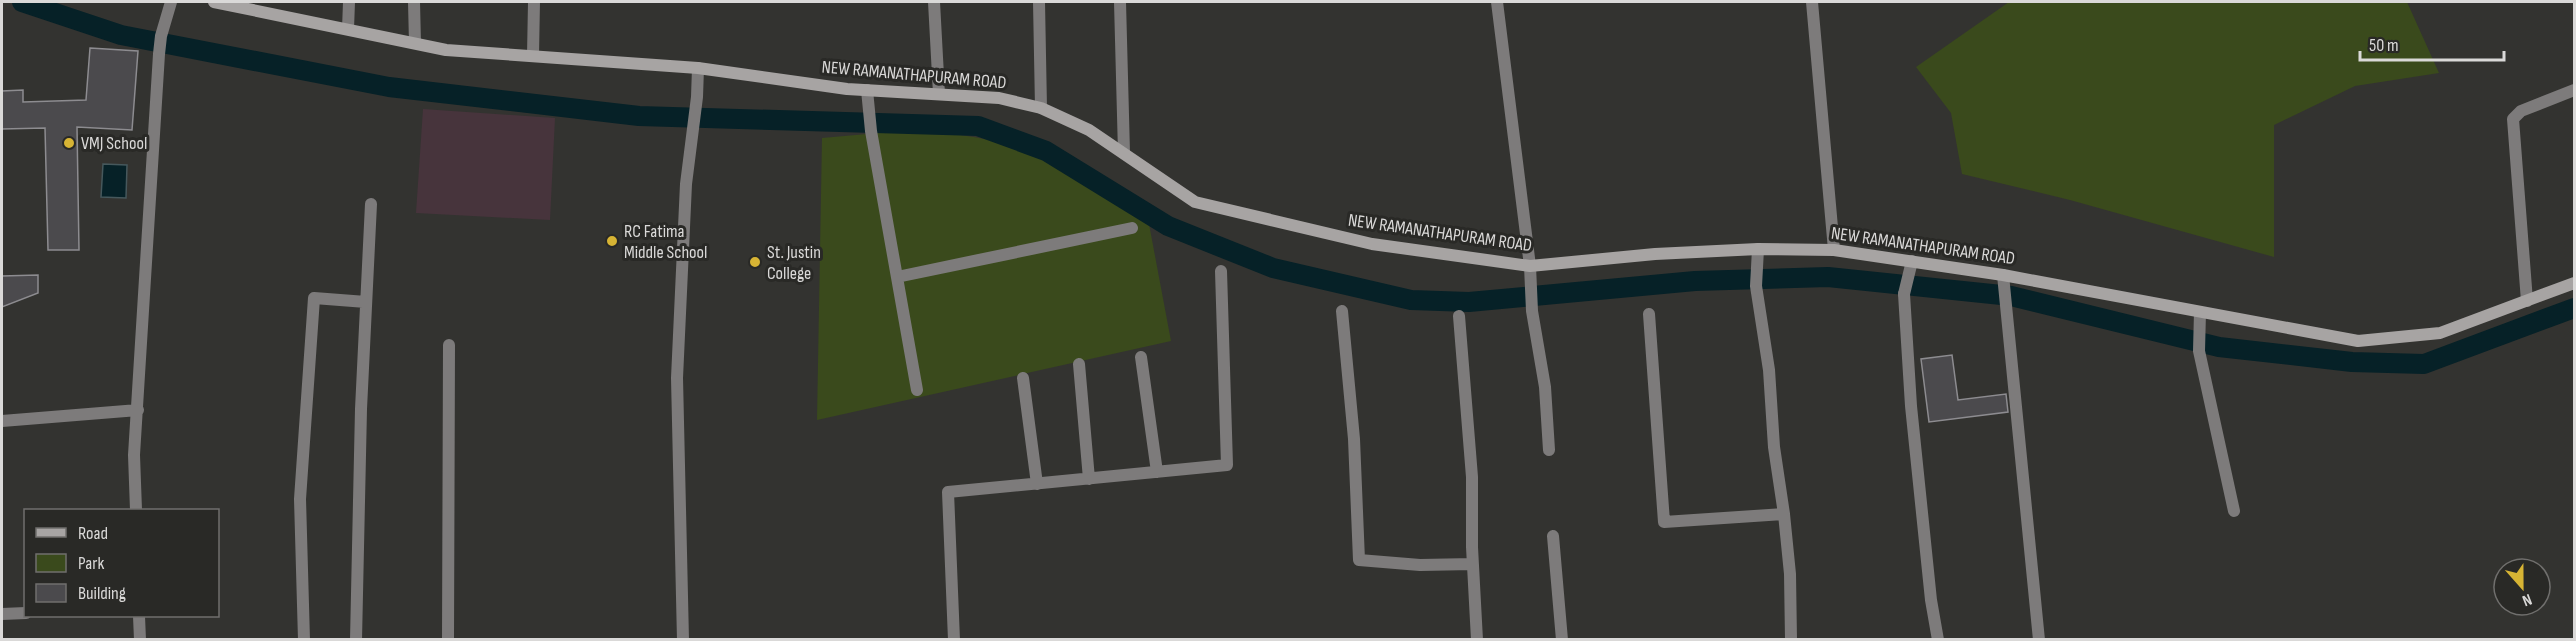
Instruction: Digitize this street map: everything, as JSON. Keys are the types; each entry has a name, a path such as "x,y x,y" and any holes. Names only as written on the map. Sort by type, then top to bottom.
{"main road":[{"name":"NEW RAMANATHAPURAM ROAD","path":"215,2 446,50 533,55 587,62 698,68 867,90 999,98 1041,108 1089,130 1195,202 1372,244 1530,266 1655,254 1758,249 1834,250 2002,275 2358,341 2440,333 2574,283"}],"street":[{"path":"136,509 134,455 159,54 161,36 171,2"},
{"path":"348,29 349,2"},
{"path":"414,2 416,43"},
{"path":"533,55 534,2"},
{"path":"934,2 939,94"},
{"path":"1039,2 1041,108"},
{"path":"1120,2 1124,153"},
{"path":"1497,2 1530,266 1532,305 1545,387 1550,450"},
{"path":"1812,2 1834,250"},
{"path":"683,639 677,378 686,184 697,97 698,68"},
{"path":"867,90 871,131 917,390"},
{"path":"2528,301 2513,119 2521,111 2574,90"},
{"path":"356,639 361,409 371,204"},
{"path":"897,277 1132,228"},
{"path":"1758,249 1756,286 1769,370 1774,447 1785,514 1790,574 1791,639"},
{"path":"1912,261 1904,294 1911,406 1931,600 1938,639"},
{"path":"954,639 948,492 1227,465 1221,271"},
{"path":"2002,275 2039,639"},
{"path":"304,639 300,500 314,298 366,302"},
{"path":"1342,311 1354,440 1359,560 1420,565 1473,564"},
{"path":"2200,312 2199,351 2234,511"},
{"path":"1649,314 1664,522 1785,514"},
{"path":"1459,316 1472,477 1477,639"},
{"path":"448,639 449,345"},
{"path":"1142,357 1157,472"},
{"path":"1079,364 1089,479"},
{"path":"1023,378 1037,484"},
{"path":"2,421 138,410"},
{"path":"1553,536 1562,639"},
{"path":"2,614 24,613"},
{"path":"139,617 140,639"}],"shaded area":[{"path":"423,109 555,118 550,220 416,213"}],"green space":[{"path":"2009,2 2407,2 2439,73 2355,86 2274,125 2274,257 2070,200 1962,174 1951,113 1916,67"},
{"path":"901,131 965,136 1027,151 1074,175 1149,224 1171,341 817,420 822,138"}],"water":[{"path":"103,164 127,165 126,198 101,197"}],"building":[{"path":"90,48 138,51 132,130 77,127 79,250 48,250 45,128 2,129 2,91 23,90 23,102 86,100"},
{"path":"38,275 38,293 2,307 2,276"},
{"path":"1952,355 1958,400 2006,394 2008,412 1929,422 1921,359"}],"waterway":[{"path":"22,2 121,35 389,87 639,116 978,126 1046,151 1168,226 1273,268 1411,300 1469,302 1695,281 1828,277 2011,296 2219,347 2352,362 2424,364 2574,308"}],"place":[{"name":"VMJ School","path":"69,143"},
{"name":"RC Fatima Middle School","path":"612,241"},
{"name":"St. Justin College","path":"755,262"}]}
